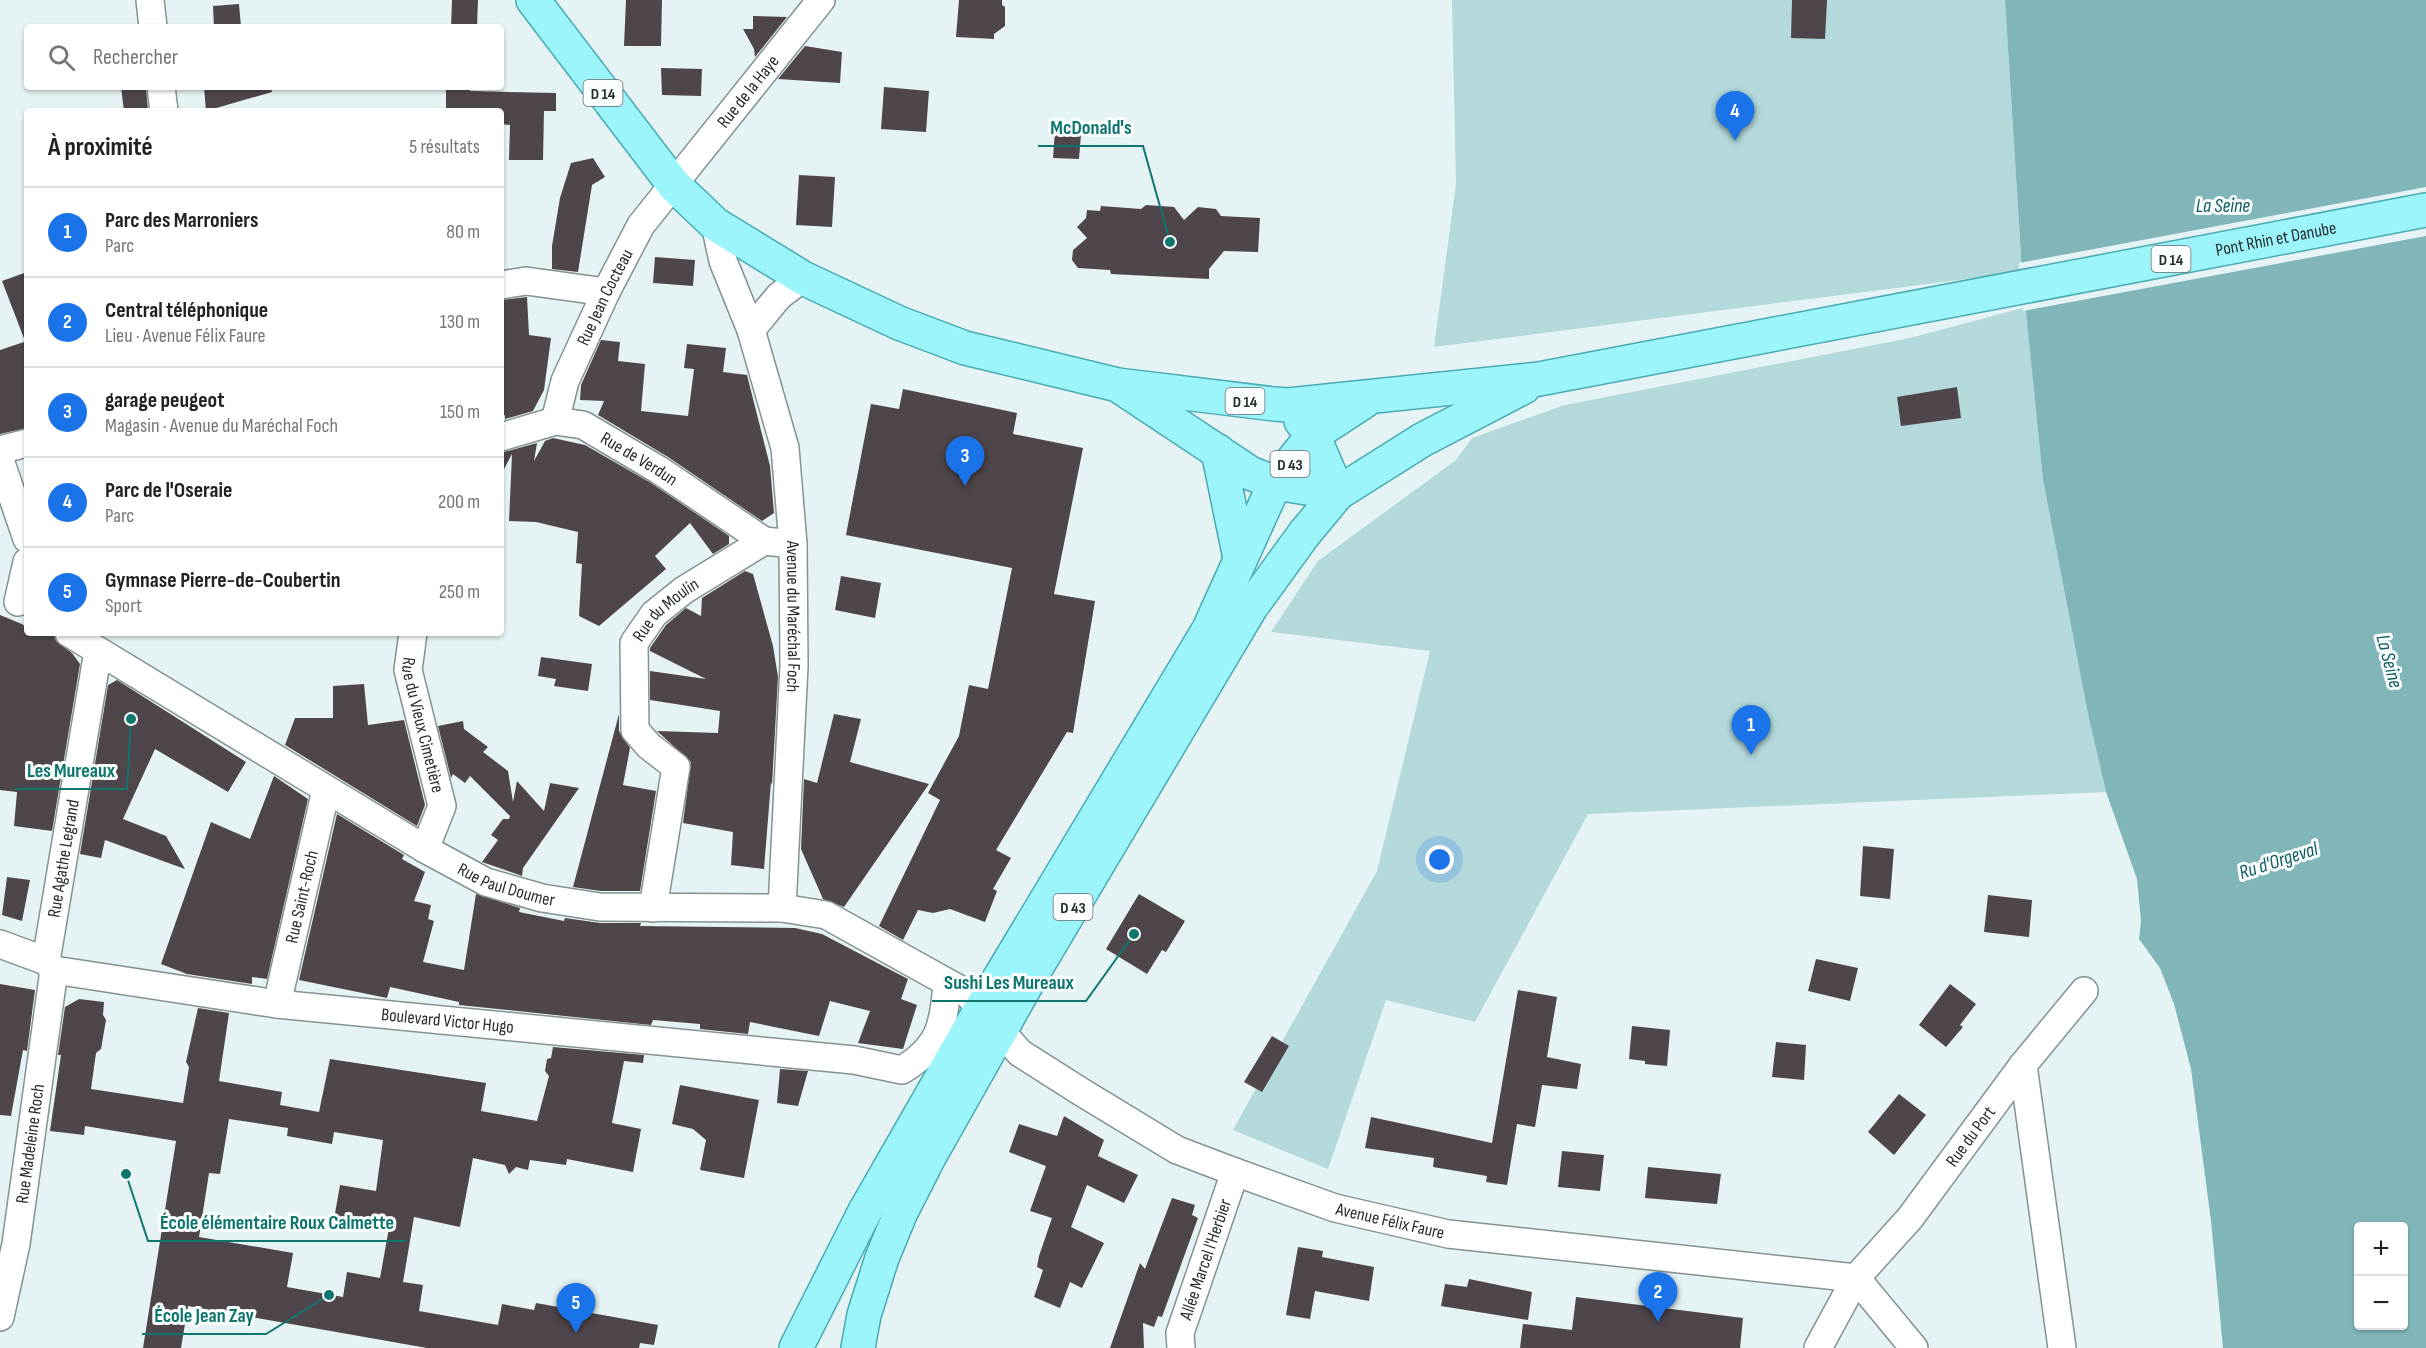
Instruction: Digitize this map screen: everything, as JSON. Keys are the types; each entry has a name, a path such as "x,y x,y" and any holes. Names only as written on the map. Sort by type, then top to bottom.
{"main road":[{"name":"D 14","path":"533,0 674,185 715,224 803,278 899,323 964,348 1118,385 1288,405 1539,379"},
{"name":"Pont Rhin et Danube","path":"1539,379 2426,210"},
{"name":"D 14","path":"1118,385 1250,473 1275,483 1338,493 1422,440 1539,379"},
{"name":"D 43","path":"858,1348 870,1291 901,1212 991,1020 1209,629 1275,483 1313,435 1372,397"},
{"path":"1288,405 1313,435 1338,493"},
{"path":"1218,451 1240,558"},
{"name":"D 43","path":"796,1348 864,1213 927,1105 991,1020 1251,607 1304,534 1338,493"}],"street":[{"path":"150,0 153,24"},
{"name":"Rue de la Haye","path":"674,185 821,0"},
{"path":"161,90 164,108"},
{"name":"Rue Jean Cocteau","path":"555,421 566,381 606,292 641,225 674,185"},
{"name":"Avenue du Maréchal Foch","path":"715,224 723,261 751,330 785,448 793,544 794,666 782,908"},
{"path":"751,330 779,296 803,278"},
{"path":"504,285 526,281 606,292"},
{"name":"Rue de Verdun","path":"504,436 555,421 583,425 659,470 764,541"},
{"path":"0,450 24,444"},
{"path":"0,460 24,530"},
{"path":"764,541 793,544"},
{"name":"Rue du Moulin","path":"653,908 676,767 649,746 635,730 634,643 654,614 684,590 764,541"},
{"path":"15,602 24,573"},
{"name":"Rue Paul Doumer","path":"74,636 425,849 486,882 542,898 600,907 782,908 826,915 968,994 991,1020"},
{"name":"Rue du Vieux Cimetière","path":"412,636 408,670 442,807 425,849"},
{"name":"Rue Agathe Legrand","path":"50,966 98,651"},
{"name":"Rue Saint-Roch","path":"277,1004 327,790"},
{"name":"Boulevard Victor Hugo","path":"0,944 50,966 277,1004 854,1060 902,1070"},
{"name":"Rue Madeleine Roch","path":"0,1317 15,1244 50,966"},
{"path":"927,1105 902,1070 920,1059 938,1037 945,1010 947,983"},
{"name":"Rue du Port","path":"1818,1348 1856,1278 1910,1218 2023,1065 2084,991"},
{"name":"Avenue Félix Faure","path":"991,1020 1020,1053 1177,1150 1335,1208 1448,1234 1856,1278"},
{"path":"2023,1065 2062,1348"},
{"name":"Allée Marcel l'Herbier","path":"1181,1348 1180,1333 1235,1172"},
{"path":"1856,1278 1914,1348"}],"shaded area":[{"path":"1452,0 2005,0 2022,272 1434,347 1456,184"},
{"path":"2026,307 2043,480 2089,719 2106,792 1588,814 1475,1022 1386,1000 1328,1169 1233,1130 1377,871 1430,651 1271,632 1318,561 1456,460 1472,438 1565,405 1910,338"}],"water":[{"name":"La Seine","path":"2005,0 2426,0 2426,1348 2223,1348 2211,1221 2191,1069 2174,1004 2160,968 2139,939 2141,921 2137,879 2106,792 2089,719 2043,480 2022,272"}],"pier":[{"path":"2426,187 2426,236 2023,311 2019,263"}],"building":[{"path":"452,0 478,0 477,24 451,24"},
{"path":"626,0 662,0 661,46 624,46"},
{"path":"959,0 1002,0 1002,5 1005,7 1005,26 994,34 994,39 956,37"},
{"path":"1792,0 1827,0 1825,39 1791,38"},
{"path":"239,4 241,24 214,24 213,6"},
{"path":"753,16 787,17 755,57 754,49 743,29 753,29"},
{"path":"805,46 842,52 840,83 778,79"},
{"path":"661,68 702,69 701,96 662,95"},
{"path":"884,87 929,91 926,132 881,129"},
{"path":"121,90 146,90 148,108 124,108"},
{"path":"204,90 272,90 272,92 216,108 206,108"},
{"path":"446,90 556,93 556,111 544,111 543,160 509,160 510,125 504,124 504,108 446,108"},
{"path":"1055,131 1081,134 1079,159 1053,158"},
{"path":"593,158 605,177 592,185 578,272 552,269 552,246 560,198 571,163"},
{"path":"799,175 835,177 832,227 796,225"},
{"path":"1146,205 1174,207 1184,220 1198,207 1216,209 1221,216 1260,218 1258,252 1224,251 1209,269 1209,279 1111,274 1110,270 1078,268 1072,260 1073,250 1087,238 1077,227 1086,218 1087,210 1100,211 1101,206 1141,209"},
{"path":"655,257 695,260 693,286 653,283"},
{"path":"24,273 24,338 2,281"},
{"path":"527,297 529,335 551,338 544,390 533,411 505,419 504,415 504,300"},
{"path":"601,340 620,342 618,361 645,364 641,411 688,416 694,369 684,368 687,344 726,348 723,372 747,375 770,466 774,513 762,521 668,457 598,415 604,401 580,400 581,385"},
{"path":"24,342 24,429 0,434 0,350"},
{"path":"1957,387 1961,418 1901,426 1897,397"},
{"path":"903,389 1017,413 1013,434 1083,448 1054,594 1095,601 1073,733 1067,732 996,850 1011,858 993,889 997,891 985,922 950,909 933,913 918,910 903,940 879,926 940,800 928,793 959,736 969,685 988,689 1012,568 846,535 871,404 899,409"},
{"path":"553,438 585,445 651,483 729,536 729,544 713,554 690,523 655,556 666,569 599,626 579,616 582,564 576,563 578,532 536,522 509,521 512,454 504,469 504,452 537,443 534,461 545,441"},
{"path":"745,571 753,574 773,646 778,677 772,785 771,782 764,869 731,865 733,832 683,823 691,762 657,731 718,733 720,711 650,700 650,671 706,679 650,651 650,648 666,625 686,608 701,616 702,598"},
{"path":"841,576 881,583 875,618 835,610"},
{"path":"0,615 24,626 24,636 54,636 56,641 72,653 80,664 52,831 14,826 17,792 0,790"},
{"path":"541,657 592,664 588,691 554,686 556,679 538,676"},
{"path":"117,680 246,762 228,792 155,749 123,819 166,836 185,869 105,840 101,858 80,854 108,685"},
{"path":"364,684 368,725 404,720 425,805 417,826 285,745 295,718 333,718 333,686"},
{"path":"619,714 619,731 630,748 623,785 656,791 640,891 601,891 573,887"},
{"path":"834,714 861,719 850,762 929,784 844,907 823,899 801,849 804,779 817,783"},
{"path":"463,721 464,729 488,747 483,752 508,771 513,802 517,781 544,811 550,783 579,788 523,868 522,876 482,862 498,840 491,835 503,819 509,819 510,816 470,776 465,783 453,774 451,778 438,726"},
{"path":"274,776 308,799 267,979 252,977 252,984 187,974 161,964 211,822 250,839"},
{"path":"337,814 404,855 402,859 425,872 414,901 431,905 428,919 434,921 423,962 464,970 476,894 520,908 519,912 564,921 565,918 600,923 641,923 640,926 795,928 822,934 908,979 901,999 917,1005 903,1049 858,1043 870,1011 830,1001 819,1036 750,1022 748,1034 700,1029 700,1024 653,1020 651,1025 459,1005 459,1002 390,987 387,998 299,980"},
{"path":"1863,846 1894,849 1890,899 1860,896"},
{"path":"7,877 30,880 22,921 2,915"},
{"path":"1139,894 1185,921 1166,952 1162,950 1147,974 1106,949"},
{"path":"1988,895 2032,900 2029,937 1984,932"},
{"path":"1816,959 1858,968 1850,1001 1808,991"},
{"path":"0,984 35,990 27,1051 23,1050 11,1116 0,1115"},
{"path":"1950,984 1976,1004 1960,1025 1963,1027 1946,1047 1919,1025"},
{"path":"1518,990 1557,997 1547,1057 1581,1064 1577,1089 1542,1085 1535,1127 1517,1124 1507,1185 1486,1182 1487,1176 1433,1167 1434,1158 1365,1148 1371,1117 1492,1143"},
{"path":"79,999 104,1002 103,1015 106,1020 101,1049 96,1053 91,1089 183,1103 189,1067 186,1062 198,1008 229,1013 219,1081 282,1092 280,1105 319,1112 330,1059 486,1083 481,1111 537,1121 549,1076 545,1071 547,1059 551,1058 553,1047 644,1055 643,1063 624,1061 612,1123 641,1129 633,1172 567,1159 566,1165 530,1160 528,1170 516,1167 509,1174 505,1165 473,1158 460,1227 414,1217 403,1282 423,1285 419,1311 498,1325 502,1304 534,1310 536,1303 658,1325 654,1345 640,1343 639,1348 427,1348 188,1306 181,1348 143,1348 176,1141 85,1126 84,1135 50,1131 65,1007","holes":["229,1119 288,1128 287,1136 332,1144 334,1132 383,1140 376,1191 340,1185 334,1219 389,1228 380,1278 347,1272 343,1297 287,1287 293,1253 199,1237 209,1173 220,1174"]},
{"path":"1632,1026 1670,1030 1667,1066 1645,1064 1645,1061 1629,1059"},
{"path":"1272,1036 1289,1046 1262,1092 1244,1082"},
{"path":"1776,1042 1806,1045 1804,1080 1772,1077"},
{"path":"780,1069 808,1071 798,1106 777,1103"},
{"path":"680,1085 759,1100 744,1178 700,1170 706,1140 693,1129 672,1124"},
{"path":"1899,1094 1926,1115 1894,1155 1868,1132"},
{"path":"1064,1116 1104,1140 1098,1156 1138,1175 1124,1203 1087,1185 1071,1227 1104,1243 1082,1288 1070,1282 1060,1308 1034,1297 1043,1270 1037,1267 1039,1256 1052,1218 1030,1211 1046,1166 1009,1152 1019,1124 1057,1136"},
{"path":"1562,1151 1604,1155 1600,1191 1558,1187"},
{"path":"1648,1167 1721,1174 1717,1204 1645,1198"},
{"path":"1172,1198 1195,1205 1192,1215 1198,1218 1162,1317 1158,1316 1154,1327 1143,1323 1144,1348 1110,1348 1140,1263 1145,1269"},
{"path":"1298,1247 1323,1251 1322,1257 1374,1267 1369,1301 1315,1291 1310,1319 1286,1315"},
{"path":"1469,1279 1532,1292 1528,1320 1441,1306 1445,1284 1467,1287"},
{"path":"1576,1297 1743,1318 1740,1348 1520,1348 1523,1324 1572,1330"}],"place":[{"name":"Parc de l'Oseraie","path":"1735,141"},
{"name":"McDonald's","path":"1170,242"},
{"name":"garage peugeot","path":"965,486"},
{"name":"Les Mureaux","path":"131,719"},
{"name":"Parc des Marroniers","path":"1751,755"},
{"name":"Sushi Les Mureaux","path":"1134,934"},
{"name":"École élémentaire Roux Calmette","path":"126,1174"},
{"name":"École Jean Zay","path":"329,1295"},
{"name":"Central téléphonique","path":"1658,1322"},
{"name":"Gymnase Pierre-de-Coubertin","path":"576,1333"}],"water label":[{"name":"Ru d'Orgeval","path":"2278,860"}]}
